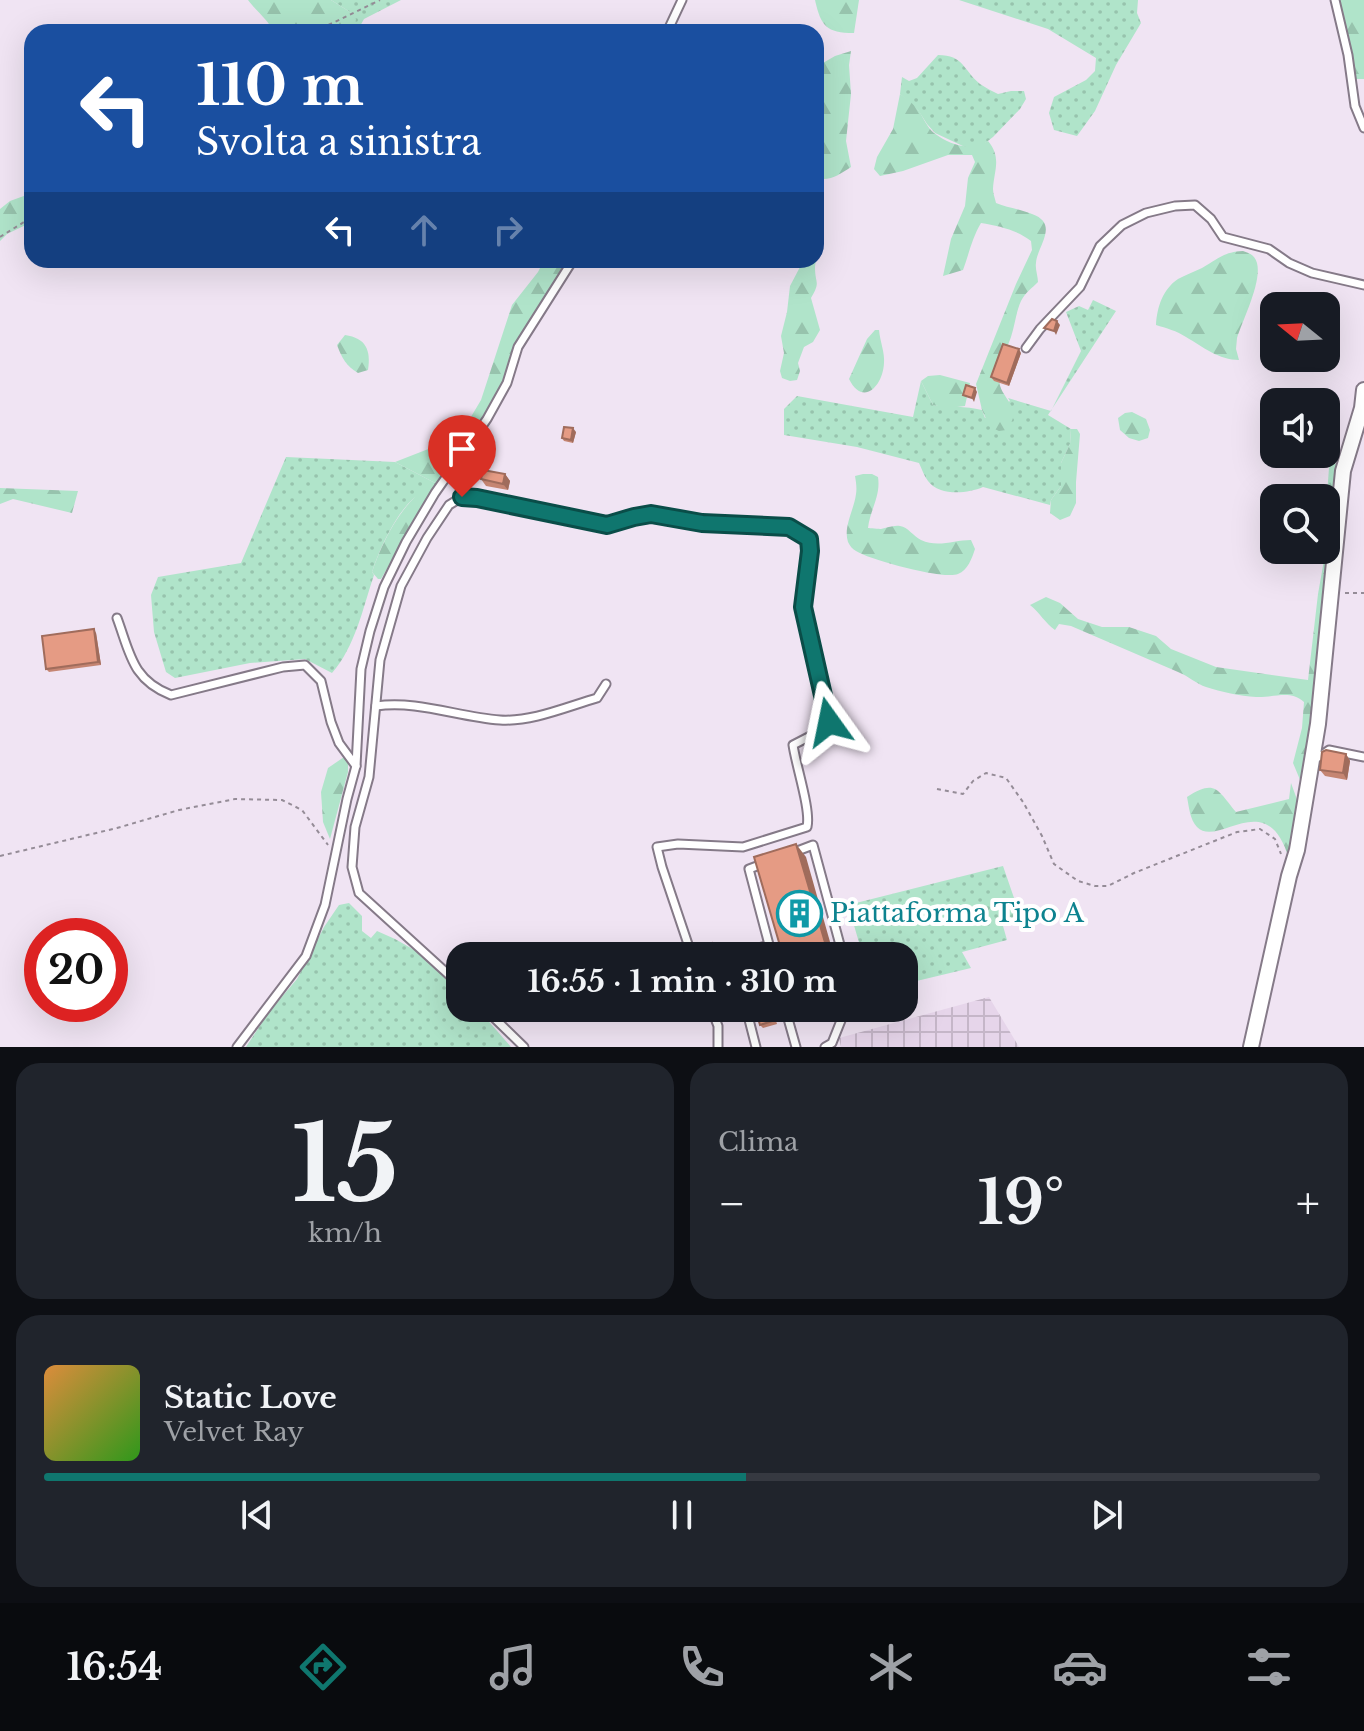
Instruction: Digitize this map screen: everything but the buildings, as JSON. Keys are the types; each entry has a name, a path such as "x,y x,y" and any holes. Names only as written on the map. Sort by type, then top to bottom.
{"street":[{"path":"1251,1047 1297,850 1318,724 1343,471 1362,408 1364,390"}],"lane":[{"path":"671,24 682,0"},
{"path":"1335,0 1348,55 1355,106 1364,128"},
{"path":"1026,348 1080,287 1100,246 1122,225 1146,213 1175,206 1195,205 1211,219 1223,237 1269,249 1289,263 1312,273 1364,285"},
{"path":"237,1047 306,956 325,905 356,766 361,669 384,587 435,493 487,419 507,383 518,347 568,268"},
{"path":"446,972 359,893 352,867 355,827 369,777 380,660 401,586 449,505 462,497 607,525 651,514 702,523 789,527 809,539 803,607 829,722 824,729 793,745 809,818 807,827 743,847 678,844 657,847 687,942"},
{"path":"117,618 137,672 156,689 171,695 283,667 305,665 321,681 339,743 356,766"},
{"path":"376,706 394,704 501,720 530,718 597,698 606,684"},
{"path":"1313,755 1319,757 1329,750 1364,757"},
{"path":"787,855 813,845 839,942"},
{"path":"768,942 749,869 774,860"},
{"path":"498,1022 524,1047"},
{"path":"716,1022 718,1047"},
{"path":"750,1022 756,1047"},
{"path":"789,1022 796,1047"},
{"path":"832,1046 841,1022"}],"path":[{"path":"330,24 380,0"},
{"path":"0,237 24,222"},
{"path":"1332,592 1364,593"},
{"path":"937,789 963,794 973,781 986,773 1006,778 1042,836 1054,864 1078,881 1095,886 1108,886 1237,832 1260,829 1275,839 1289,876"},
{"path":"0,856 179,810 235,799 282,800 302,810 335,855"}],"shaded area":[{"path":"989,997 1019,1047 841,1047 839,1038 898,1022 918,1022 918,1016"}],"green space":[{"path":"248,0 331,0 356,19 355,24 269,24"},
{"path":"331,0 401,0 364,19 361,24 355,24 350,12"},
{"path":"815,0 859,0 854,33 837,32 826,26"},
{"path":"959,0 1138,0 1137,13 1141,23 1116,65 1095,111 1077,136 1054,130 1049,113 1054,97 1086,80 1095,71 1096,58 1048,29"},
{"path":"1339,0 1364,0 1364,79 1355,79"},
{"path":"851,51 846,141 851,167 839,175 824,179 824,62"},
{"path":"938,55 958,60 980,84 998,94 1024,91 1026,99 1020,109 980,147 965,147 935,133 918,110 900,94 902,77 909,81 917,78"},
{"path":"900,94 917,108 932,131 947,141 961,146 975,146 988,141 996,159 993,189 996,203 1032,214 1045,223 1045,236 1036,263 1038,282 1021,301 1000,368 1000,386 1013,409 1006,430 990,427 976,384 1032,250 1031,241 1008,229 981,223 963,270 943,276 951,239 965,206 968,178 975,162 972,155 948,155 880,176 874,169 877,157 893,129"},
{"path":"24,196 24,226 0,241 0,209"},
{"path":"1243,251 1255,258 1258,271 1237,338 1239,360 1218,355 1179,333 1156,325 1162,299 1173,283 1225,254"},
{"path":"540,268 562,268 522,334 507,376 463,449 437,484 395,462 459,437 481,400 512,305"},
{"path":"799,268 815,268 817,285 811,298 820,330 813,342 804,347 798,363 800,371 797,380 790,381 782,378 780,371 784,353 781,336 790,286"},
{"path":"1093,300 1116,311 1052,408 1081,351 1066,312 1079,306 1088,310"},
{"path":"879,330 883,371 876,386 860,392 849,379 867,339"},
{"path":"345,335 358,339 366,346 368,370 358,373 345,361 337,345"},
{"path":"940,375 970,383 965,406 949,408 933,405 921,381 928,376"},
{"path":"921,381 933,405 982,410 985,418 1010,401 1008,398 1051,411 1048,415 1071,429 1070,444 1061,463 1061,486 1050,505 983,487 961,492 946,491 928,481 919,463 857,447 784,435 784,409 797,396 913,417"},
{"path":"1132,412 1146,419 1150,430 1148,438 1139,441 1129,438 1120,430 1118,418"},
{"path":"1071,429 1077,429 1080,434 1076,503 1070,516 1060,520 1050,513 1051,500 1061,486 1061,463 1070,444"},
{"path":"286,457 395,462 437,484 413,499 388,533 372,572 374,575 352,639 332,673 305,659 250,663 175,678 166,672 154,632 151,595 158,577 241,563"},
{"path":"1329,468 1338,468 1336,484 1328,484"},
{"path":"855,476 878,477 878,490 868,528 900,526 921,540 934,543 971,540 975,549 964,570 950,575 923,572 864,555 852,548 847,530 856,494"},
{"path":"431,485 435,487 381,579 378,579 372,572 387,536 411,501"},
{"path":"0,488 78,491 72,513 13,499 0,504"},
{"path":"1323,564 1329,564 1320,630 1318,680 1303,787 1293,763 1302,728 1304,702 1299,698 1231,694 1206,687 1071,626 1059,624 1055,630 1030,605 1046,597 1060,603 1078,619 1102,627 1129,627 1156,636 1171,649 1216,667 1308,680"},
{"path":"344,757 348,772 330,839 323,822 321,792 328,768"},
{"path":"1291,783 1299,805 1289,859 1280,837 1268,825 1243,823 1206,832 1197,827 1191,817 1187,797 1204,788 1220,793 1236,812 1289,799"},
{"path":"1003,866 1022,921 1003,926 1007,940 962,952 971,968 918,981 918,942 859,942 848,905"},
{"path":"349,903 362,916 362,931 371,938 377,931 395,939 432,960 446,975 446,1022 489,1022 511,1047 246,1047 269,1012 297,979 339,905"}],"place":[{"name":"Piattaforma Tipo A","path":"799,913"}],"route":[{"path":"462,497 607,525 651,514 702,523 789,527 809,539 803,607 829,722"}]}
